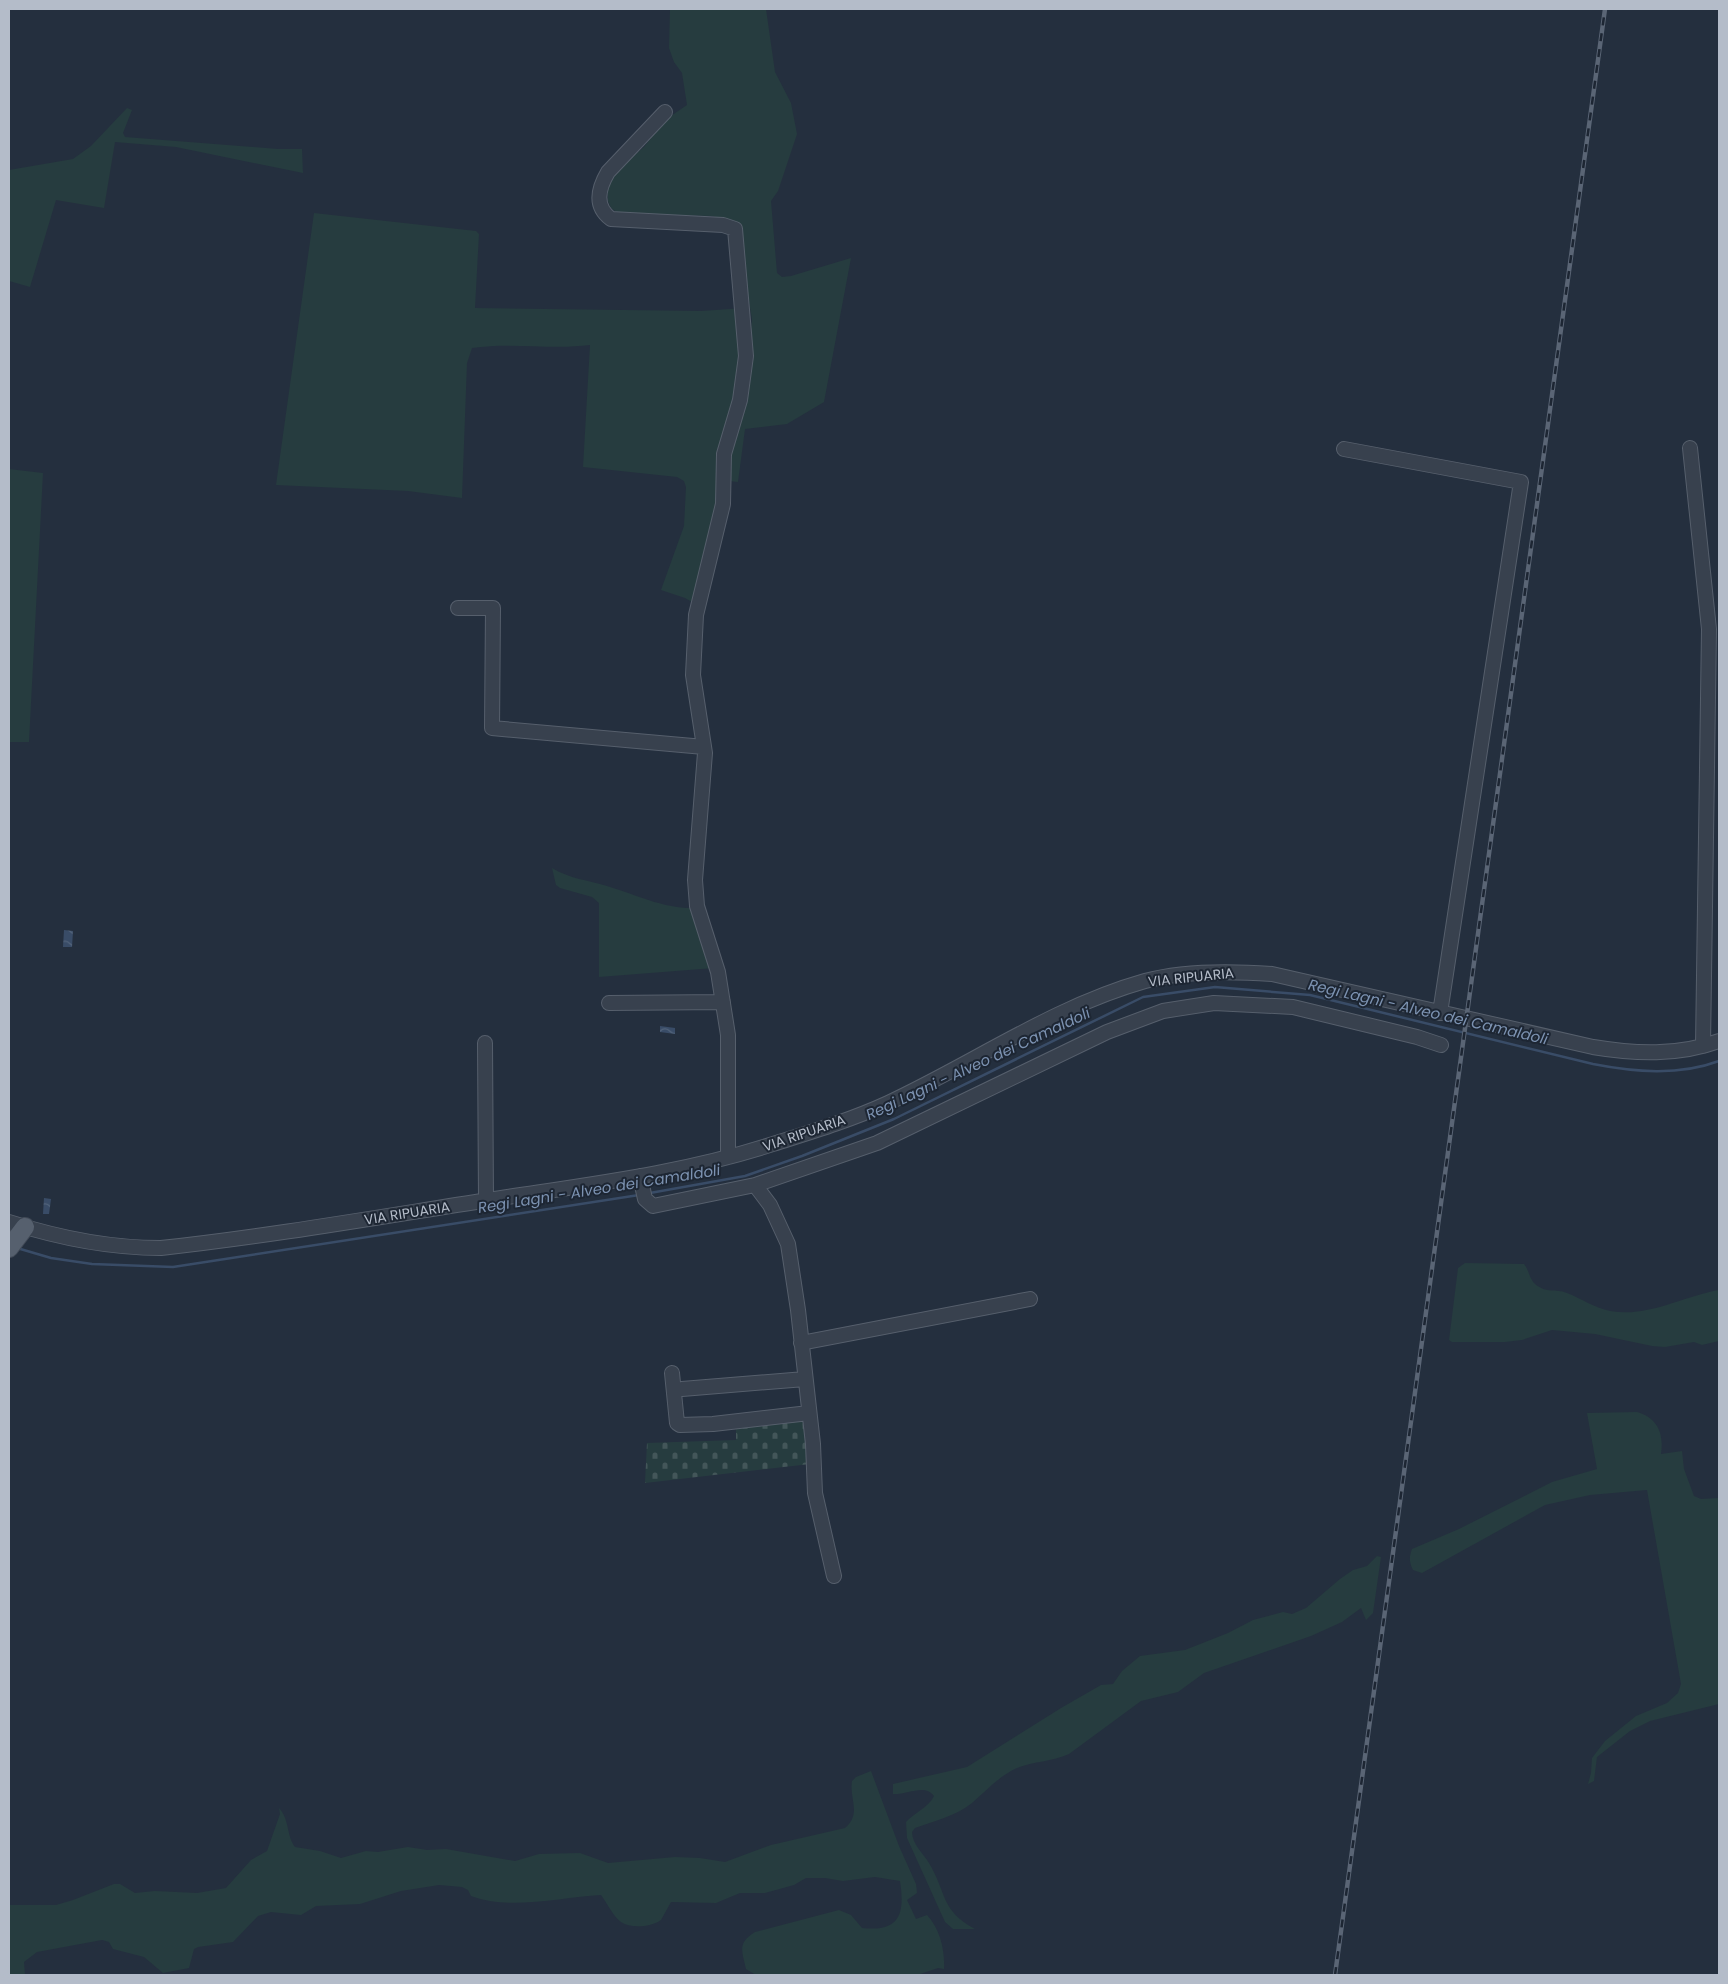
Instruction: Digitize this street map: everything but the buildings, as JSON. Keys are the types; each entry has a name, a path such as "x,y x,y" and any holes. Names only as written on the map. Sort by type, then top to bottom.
{"street":[{"path":"666,112 608,172 601,184 598,200 603,213 611,219 723,224 735,229 746,356 740,400 724,454 724,504 696,615 694,675 704,747 695,880 697,906 718,972 728,1035 728,1157"},
{"path":"1690,448 1709,629 1703,1046"},
{"path":"1344,449 1521,482 1440,1013"},
{"path":"458,608 493,608 492,728 704,747"},
{"name":"VIA RIPUARIA","path":"15,1233 116,1247 161,1248 486,1200 642,1187 728,1157 808,1133 887,1103 1086,1002 1147,981 1210,973 1272,974 1351,990 1440,1013 1593,1047 1626,1052 1679,1051 1719,1041"},
{"path":"609,1003 723,1002"},
{"path":"642,1187 647,1203 660,1206 755,1185 877,1142 1108,1032 1173,1009 1214,1002 1293,1008 1417,1037 1441,1045"},
{"path":"485,1043 486,1200"},
{"path":"755,1185 770,1205 788,1244 806,1379 815,1493 834,1576"},
{"path":"802,1344 1030,1299"},
{"path":"672,1373 677,1423 680,1425 713,1424 809,1414"},
{"path":"682,1389 806,1379"}],"green space":[{"path":"670,9 766,9 775,72 791,103 797,134 778,191 771,201 777,273 782,277 791,276 851,258 824,402 787,424 745,429 738,482 729,481 732,445 747,375 752,319 735,221 711,216 619,214 611,208 608,201 607,189 613,173 644,147 665,120 687,105 682,73 674,62 669,48"},
{"path":"127,108 132,110 123,133 125,137 278,149 302,149 303,173 176,147 115,142 104,208 56,200 30,287 9,281 9,170 73,159 91,146"},
{"path":"314,213 476,231 479,234 475,308 701,311 745,308 747,328 697,605 685,598 661,590 684,526 686,487 684,481 677,477 583,467 590,345 561,347 487,346 472,348 467,363 462,498 408,491 276,485"},
{"path":"9,469 43,473 29,742 9,742"},
{"path":"552,868 572,877 607,886 661,904 695,908 714,968 599,977 599,903 592,897 560,888 556,885"},
{"path":"1465,1263 1524,1264 1533,1282 1539,1287 1567,1293 1594,1306 1610,1311 1638,1312 1719,1290 1719,1341 1702,1345 1694,1342 1665,1347 1595,1334 1552,1330 1522,1340 1505,1342 1452,1342 1449,1340 1458,1268"},
{"path":"1637,1412 1650,1418 1658,1428 1662,1447 1661,1454 1682,1451 1684,1469 1694,1496 1701,1499 1719,1498 1719,1704 1650,1721 1630,1731 1597,1757 1594,1781 1588,1784 1592,1758 1605,1741 1636,1716 1667,1703 1678,1693 1681,1684 1647,1490 1590,1495 1545,1505 1422,1573 1413,1570 1410,1557 1412,1549 1459,1529 1552,1482 1597,1469 1587,1413"},
{"path":"806,1417 810,1464 645,1483 647,1443 736,1440 736,1425"},
{"path":"1377,1556 1381,1557 1373,1613 1366,1620 1361,1608 1342,1622 1311,1636 1204,1673 1178,1692 1141,1701 1069,1754 1010,1771 966,1808 945,1818 915,1828 912,1836 935,1874 950,1908 964,1922 975,1929 953,1929 945,1922 907,1838 906,1822 929,1803 934,1796 926,1790 893,1794 893,1784 967,1767 1101,1685 1113,1684 1122,1671 1140,1656 1185,1650 1228,1633 1253,1620 1283,1612 1292,1614 1306,1608 1340,1579 1353,1570 1367,1566"},
{"path":"871,1771 899,1846 916,1884 917,1893 907,1900 916,1919 927,1915 932,1921 938,1933 944,1955 944,1969 938,1968 917,1975 756,1975 746,1969 742,1948 745,1940 755,1932 839,1910 851,1915 862,1928 885,1927 892,1924 897,1918 902,1903 900,1881 875,1877 843,1881 825,1878 806,1878 794,1885 765,1893 740,1893 716,1903 671,1902 661,1920 641,1926 630,1926 621,1922 601,1895 536,1902 502,1902 471,1896 468,1890 462,1887 439,1885 401,1891 360,1904 316,1906 301,1915 271,1912 258,1916 233,1942 194,1949 189,1968 163,1973 144,1957 113,1949 109,1942 102,1940 37,1952 24,1962 25,1975 9,1975 9,1905 56,1905 114,1884 120,1884 135,1893 155,1891 197,1893 226,1888 251,1860 267,1851 280,1814 279,1808 285,1817 290,1838 295,1847 320,1851 341,1858 366,1851 378,1852 408,1847 427,1850 446,1849 515,1861 539,1854 580,1853 608,1863 675,1857 725,1862 771,1845 845,1828 850,1823 854,1812 852,1781 856,1777"}],"water":[{"path":"64,930 73,931 72,947 63,947"},
{"path":"660,1026 675,1028 675,1034 660,1032"},
{"path":"44,1198 51,1199 49,1214 43,1214"}],"waterway":[{"name":"Regi Lagni - Alveo dei Camaldoli","path":"650,1193 745,1176 802,1156 894,1119 1143,997 1215,987 1310,995 1609,1067 1640,1071 1672,1071 1704,1066 1719,1061"},
{"name":"Regi Lagni - Alveo dei Camaldoli","path":"17,1248 51,1258 92,1264 173,1267 639,1195"}],"railway":[{"path":"1335,1975 1605,9"}]}
